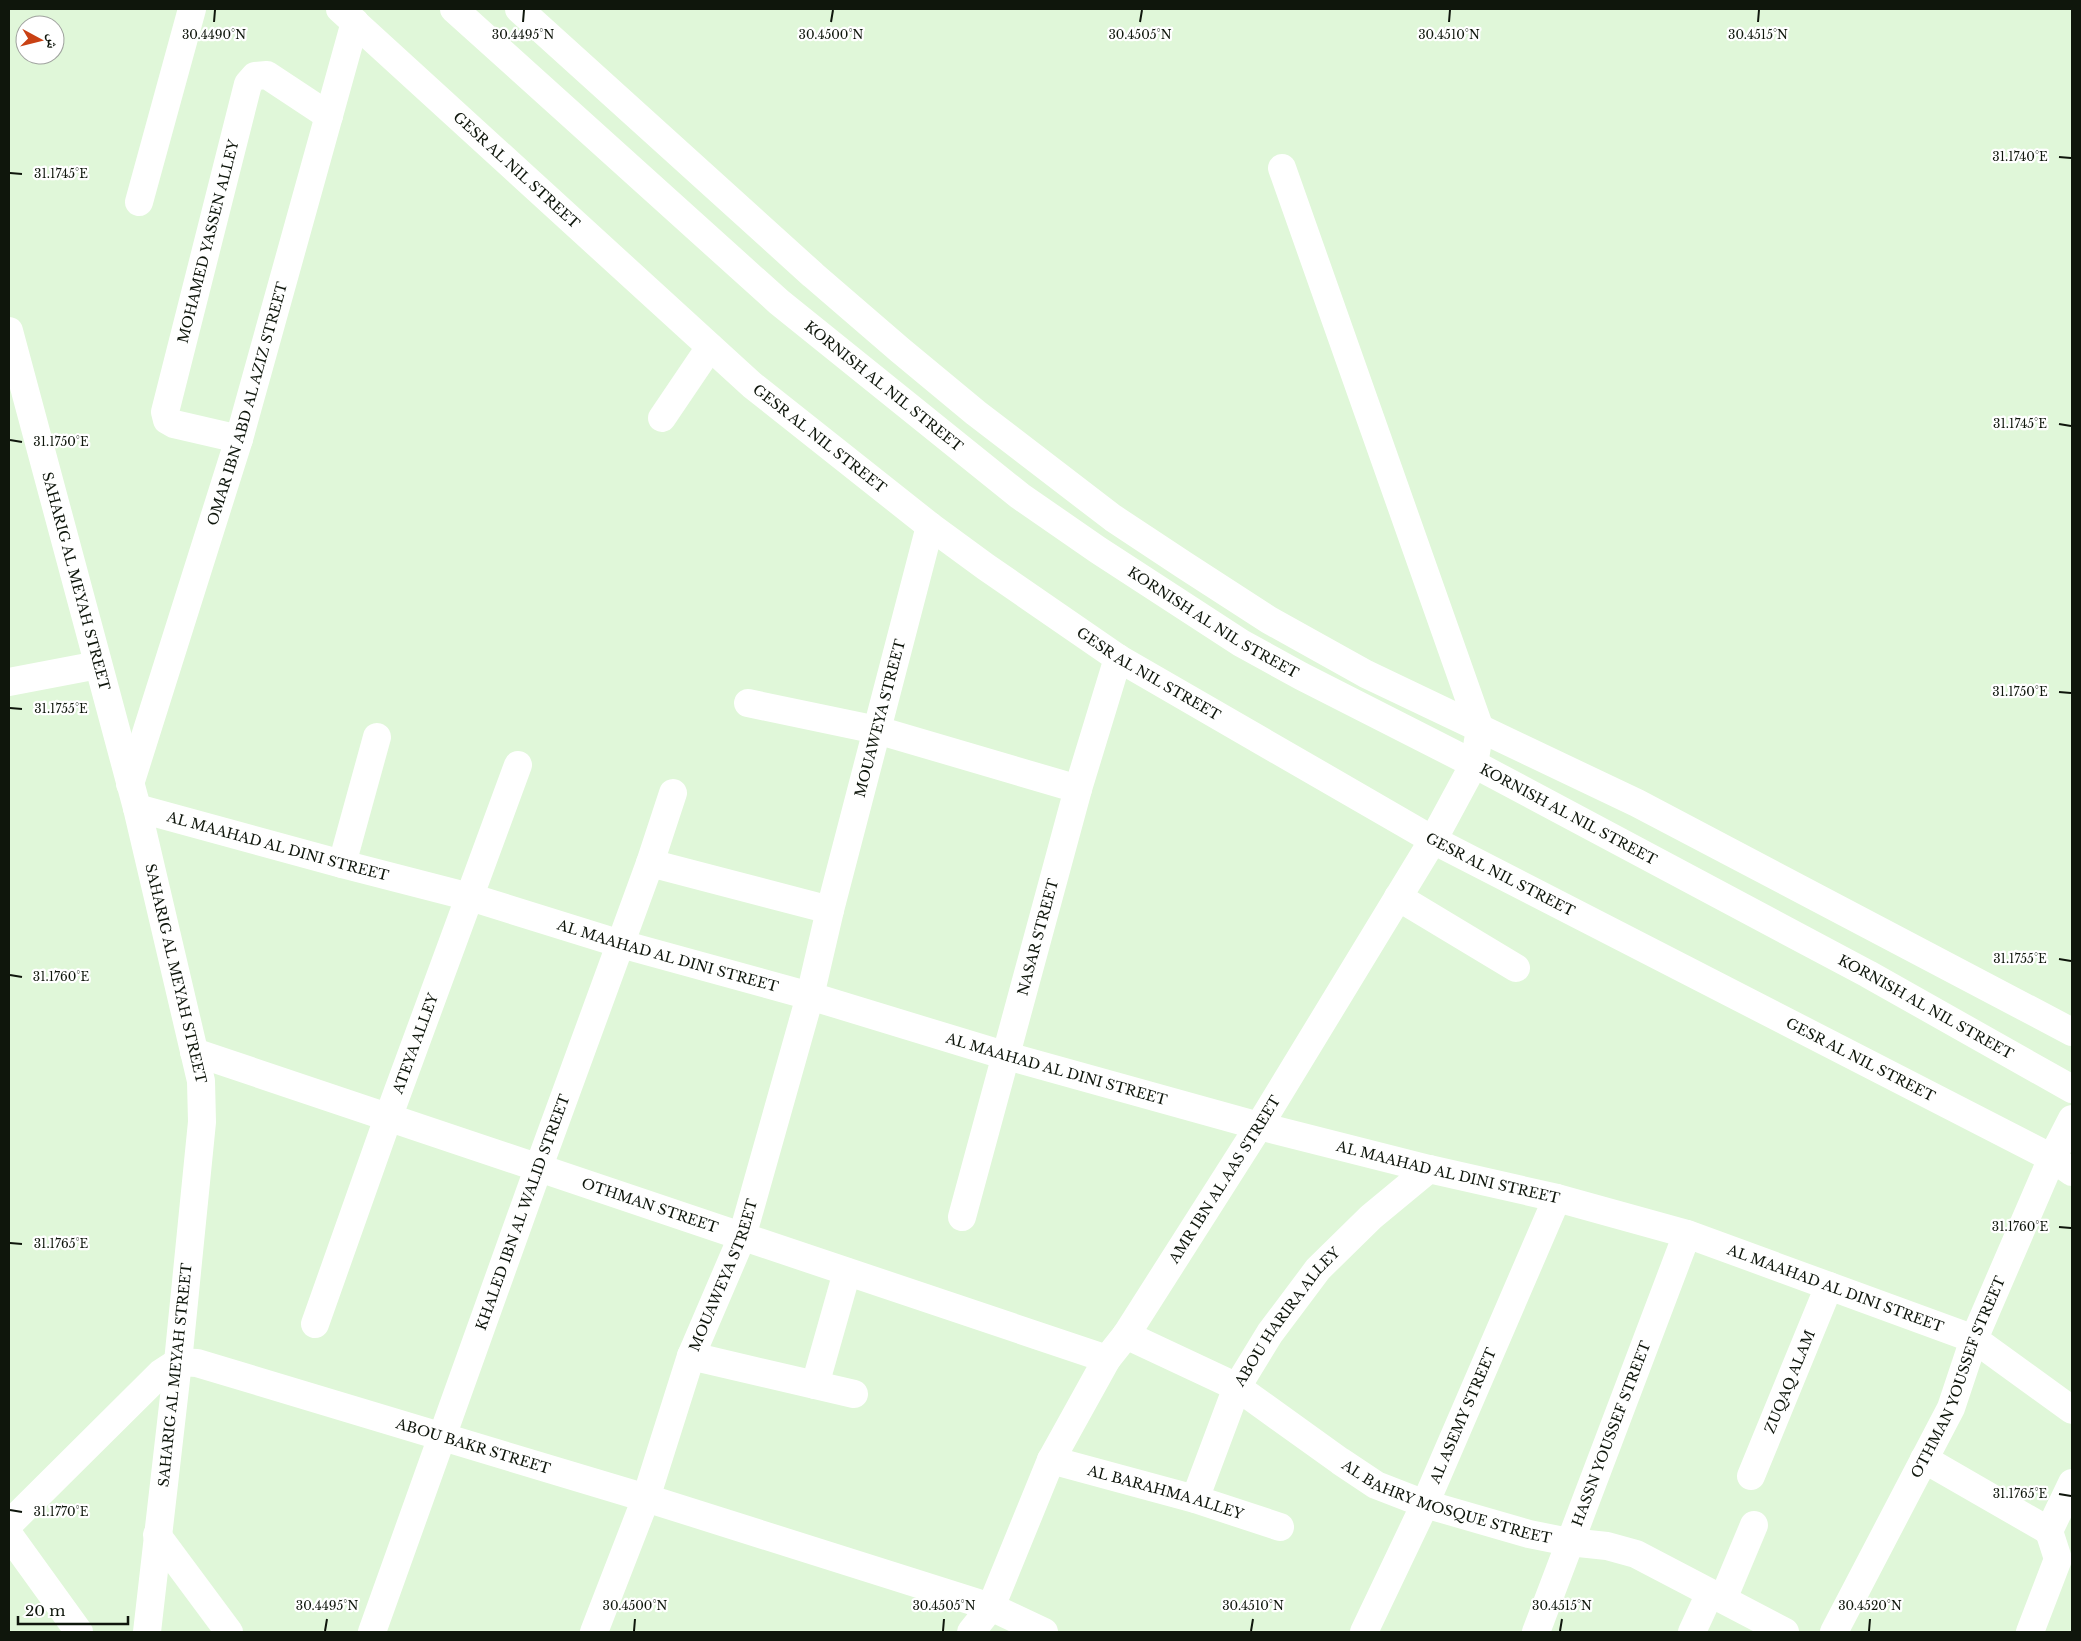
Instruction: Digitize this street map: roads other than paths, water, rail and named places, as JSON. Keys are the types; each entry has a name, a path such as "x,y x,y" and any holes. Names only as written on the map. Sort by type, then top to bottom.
{"street":[{"path":"139,202 192,9"},
{"name":"KORNISH AL NIL STREET","path":"454,9 779,302 1020,496 1098,550 1241,643 1301,676 1474,764 1868,974 2072,1089"},
{"path":"519,9 813,275 893,344 976,413 1113,518 1269,620 1366,674 1637,803 2072,1032"},
{"name":"OMAR IBN ABD AL AZIZ STREET","path":"133,796 239,439 329,116 348,16"},
{"name":"GESR AL NIL STREET","path":"348,16 752,385 930,526 1118,658 1433,840 2062,1165"},
{"name":"MOHAMED YASSEN ALLEY","path":"239,439 174,424 167,420 165,412 248,84 256,76 267,75 329,116"},
{"path":"1282,168 1480,728"},
{"name":"SAHARIG AL MEYAH STREET","path":"9,331 133,796 201,1081 202,1122 178,1362 147,1632"},
{"path":"662,418 710,347"},
{"name":"MOUAWEYA STREET","path":"594,1632 646,1498 691,1356 742,1237 810,996 830,910 930,526"},
{"name":"NASAR STREET","path":"962,1217 1078,789 1118,658"},
{"path":"9,682 98,665"},
{"path":"748,703 877,730 1078,789"},
{"name":"AMR IBN AL AAS STREET","path":"971,1632 991,1607 1051,1460 1107,1359 1126,1335 1259,1126 1433,840 1474,764 1480,728"},
{"path":"342,864 377,737"},
{"name":"ATEYA ALLEY","path":"315,1324 388,1118 518,765"},
{"name":"KHALED IBN AL WALID STREET","path":"375,1632 442,1436 621,944 673,793"},
{"name":"AL MAAHAD AL DINI STREET","path":"133,796 342,864 470,897 621,944 810,996 1007,1056 1259,1126 1429,1169 1556,1198 1687,1234 1974,1339 2072,1410"},
{"path":"650,863 830,910"},
{"path":"1398,897 1516,968"},
{"name":"OTHMAN STREET","path":"194,1052 1107,1359"},
{"name":"OTHMAN YOUSSEF STREET","path":"1834,1632 1951,1408 1974,1339 2062,1165 2072,1119"},
{"name":"ABOU HARIRA ALLEY","path":"1195,1499 1237,1387 1270,1332 1318,1269 1371,1217 1429,1169"},
{"name":"AL ASEMY STREET","path":"1364,1632 1425,1504 1556,1198"},
{"name":"HASSN YOUSSEF STREET","path":"1536,1632 1687,1234"},
{"path":"815,1385 846,1272"},
{"name":"ZUQAQ ALAM","path":"1751,1476 1829,1286"},
{"name":"AL BAHRY MOSQUE STREET","path":"1126,1335 1237,1387 1340,1462 1376,1485 1425,1504 1530,1534 1569,1542 1607,1546 1636,1554 1785,1632"},
{"path":"691,1356 854,1394"},
{"path":"79,1632 11,1538 160,1373 178,1362"},
{"name":"ABOU BAKR STREET","path":"178,1362 197,1363 646,1498 991,1607 1044,1632"},
{"path":"1924,1459 2049,1531 2065,1562 2030,1632"},
{"name":"AL BARAHMA ALLEY","path":"1051,1460 1195,1499 1280,1527"},
{"path":"2049,1531 2072,1483"},
{"path":"1692,1632 1717,1596 1754,1525"},
{"path":"157,1535 229,1632"}]}
